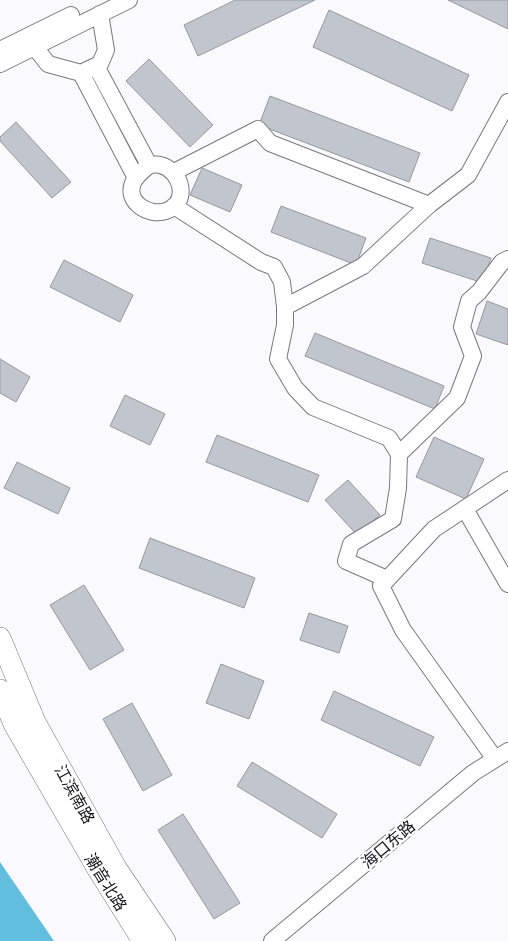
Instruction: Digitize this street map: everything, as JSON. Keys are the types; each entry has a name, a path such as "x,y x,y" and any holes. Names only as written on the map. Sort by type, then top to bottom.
{"main road":[{"name":"江滨南路","path":"0,638 35,722 116,868 165,941"},
{"name":"潮音北路","path":"0,690 14,724 98,871 143,941"}],"street":[{"path":"0,50 101,7 129,0"},
{"path":"0,64 101,7"},
{"path":"34,46 48,64 88,70 100,64 106,50 101,7"},
{"path":"88,70 149,166"},
{"path":"88,70 136,178"},
{"path":"285,308 363,266 430,205 468,175 508,102"},
{"path":"174,172 258,129 270,143 430,205"},
{"path":"160,165 174,172 182,188 180,199 167,211 147,211 136,204 132,193 133,183 149,166 160,165"},
{"path":"174,206 261,262 274,267 282,282 285,308 285,325 278,359 295,388 313,407 389,438 399,454 398,488 393,519 352,544 346,561 387,579"},
{"path":"399,454 457,398 473,356 462,327 469,301 479,292 502,262 508,258"},
{"path":"502,755 403,630 381,586 434,529 508,480"},
{"path":"466,509 507,582"},
{"name":"海口东路","path":"272,941 473,773 502,755"}],"water":[{"path":"0,862 54,941 0,941"}],"building":[{"path":"235,0 315,0 198,56 184,25"},
{"path":"448,0 508,0 508,29"},
{"path":"329,10 469,75 452,111 313,47"},
{"path":"149,59 213,125 190,147 126,81"},
{"path":"270,96 420,153 409,182 259,125"},
{"path":"16,122 71,182 52,198 0,141 0,137"},
{"path":"202,168 242,185 230,212 190,195"},
{"path":"281,206 366,238 356,265 271,232"},
{"path":"430,238 491,258 483,283 422,263"},
{"path":"64,260 133,295 120,322 50,287"},
{"path":"487,301 508,309 508,345 476,334"},
{"path":"315,333 444,386 435,409 305,356"},
{"path":"0,359 30,377 16,402 0,393"},
{"path":"125,395 165,414 150,445 110,426"},
{"path":"217,435 319,475 308,502 206,462"},
{"path":"434,437 484,459 466,499 416,477"},
{"path":"17,462 70,488 58,514 4,488"},
{"path":"348,480 380,515 357,535 325,500"},
{"path":"150,538 255,578 244,608 139,568"},
{"path":"84,585 124,650 90,670 50,605"},
{"path":"309,613 348,626 339,653 300,640"},
{"path":"221,664 264,681 249,719 206,703"},
{"path":"334,691 434,737 420,766 321,720"},
{"path":"132,703 172,775 143,791 103,719"},
{"path":"252,762 337,814 322,838 237,786"},
{"path":"183,814 240,903 214,919 158,830"}]}
